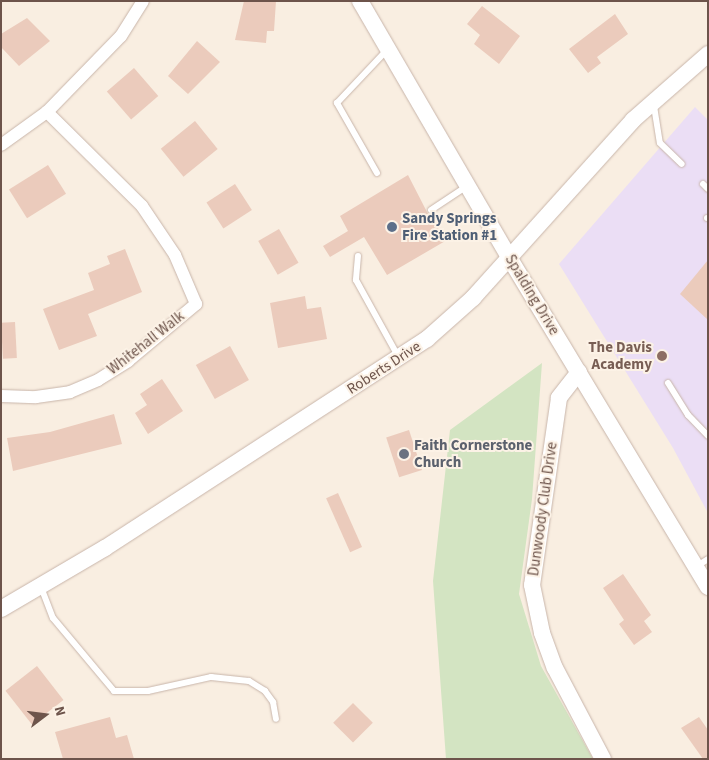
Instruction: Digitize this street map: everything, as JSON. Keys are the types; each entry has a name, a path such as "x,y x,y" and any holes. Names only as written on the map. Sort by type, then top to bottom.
{"street":[{"path":"1,145 47,112 121,36 143,1"},
{"name":"Spalding Drive","path":"360,1 510,259 579,372 702,563 708,586"},
{"name":"Roberts Drive","path":"1,609 41,587 399,358 452,318 510,259 581,175 654,102 708,54"},
{"name":"Whitehall Walk","path":"1,396 36,397 70,392 98,380 128,360 196,304 175,255 142,206 47,112"},
{"name":"Dunwoody Club Drive","path":"579,372 559,398 532,585 542,633 556,668 603,759"}],"lane":[{"path":"376,172 337,103 388,49"},
{"path":"654,102 660,143 682,164"},
{"path":"431,210 467,186"},
{"path":"358,256 356,280 399,358"},
{"path":"668,383 688,415 708,436"},
{"path":"41,587 53,618 114,691 148,691 211,677 249,682 265,691 273,702 276,719"}],"shaded area":[{"name":"The Davis Academy","path":"695,107 708,120 708,513 673,448 559,264"}],"green space":[{"path":"542,363 532,499 519,594 541,666 593,759 446,759 433,581 450,430"}],"building":[{"path":"244,1 276,1 274,31 267,31 266,43 235,40"},
{"path":"482,6 520,36 499,64 474,44 480,35 467,24"},
{"path":"615,14 628,34 597,57 601,63 588,73 569,49"},
{"path":"27,18 50,41 19,66 1,47 1,34"},
{"path":"197,41 220,62 188,94 168,76"},
{"path":"134,68 158,96 131,120 107,92"},
{"path":"195,121 218,149 183,177 161,149"},
{"path":"48,165 66,194 27,218 9,189"},
{"name":"Sandy Springs Fire Station #1","path":"408,175 427,212 447,240 387,275 364,237 330,257 323,246 348,231 340,216"},
{"path":"235,184 252,210 223,229 206,203"},
{"path":"279,229 298,263 278,275 258,241"},
{"path":"125,249 142,292 88,314 97,336 59,350 43,309 94,290 88,273 110,264 107,256"},
{"path":"708,260 708,320 680,294"},
{"path":"305,296 307,309 321,307 327,339 278,348 270,303"},
{"path":"15,322 17,358 3,359 1,323"},
{"path":"230,346 249,380 215,399 196,365"},
{"path":"162,379 183,411 148,434 135,413 147,405 140,394"},
{"path":"114,414 122,444 13,471 7,438 50,432"},
{"name":"Faith Cornerstone Church","path":"409,430 422,470 399,477 386,437"},
{"path":"338,493 362,547 350,552 326,498"},
{"path":"623,574 651,615 644,621 652,632 634,645 619,624 624,620 603,588"},
{"path":"37,666 63,700 32,725 5,691"},
{"path":"353,703 373,723 353,743 333,723"},
{"path":"110,717 116,738 127,735 134,759 63,759 55,732"},
{"path":"699,717 708,730 708,759 703,759 681,728"}],"place":[{"name":"Sandy Springs Fire Station #1","path":"392,227"},
{"name":"The Davis Academy","path":"662,356"},
{"name":"Faith Cornerstone Church","path":"404,454"}]}
